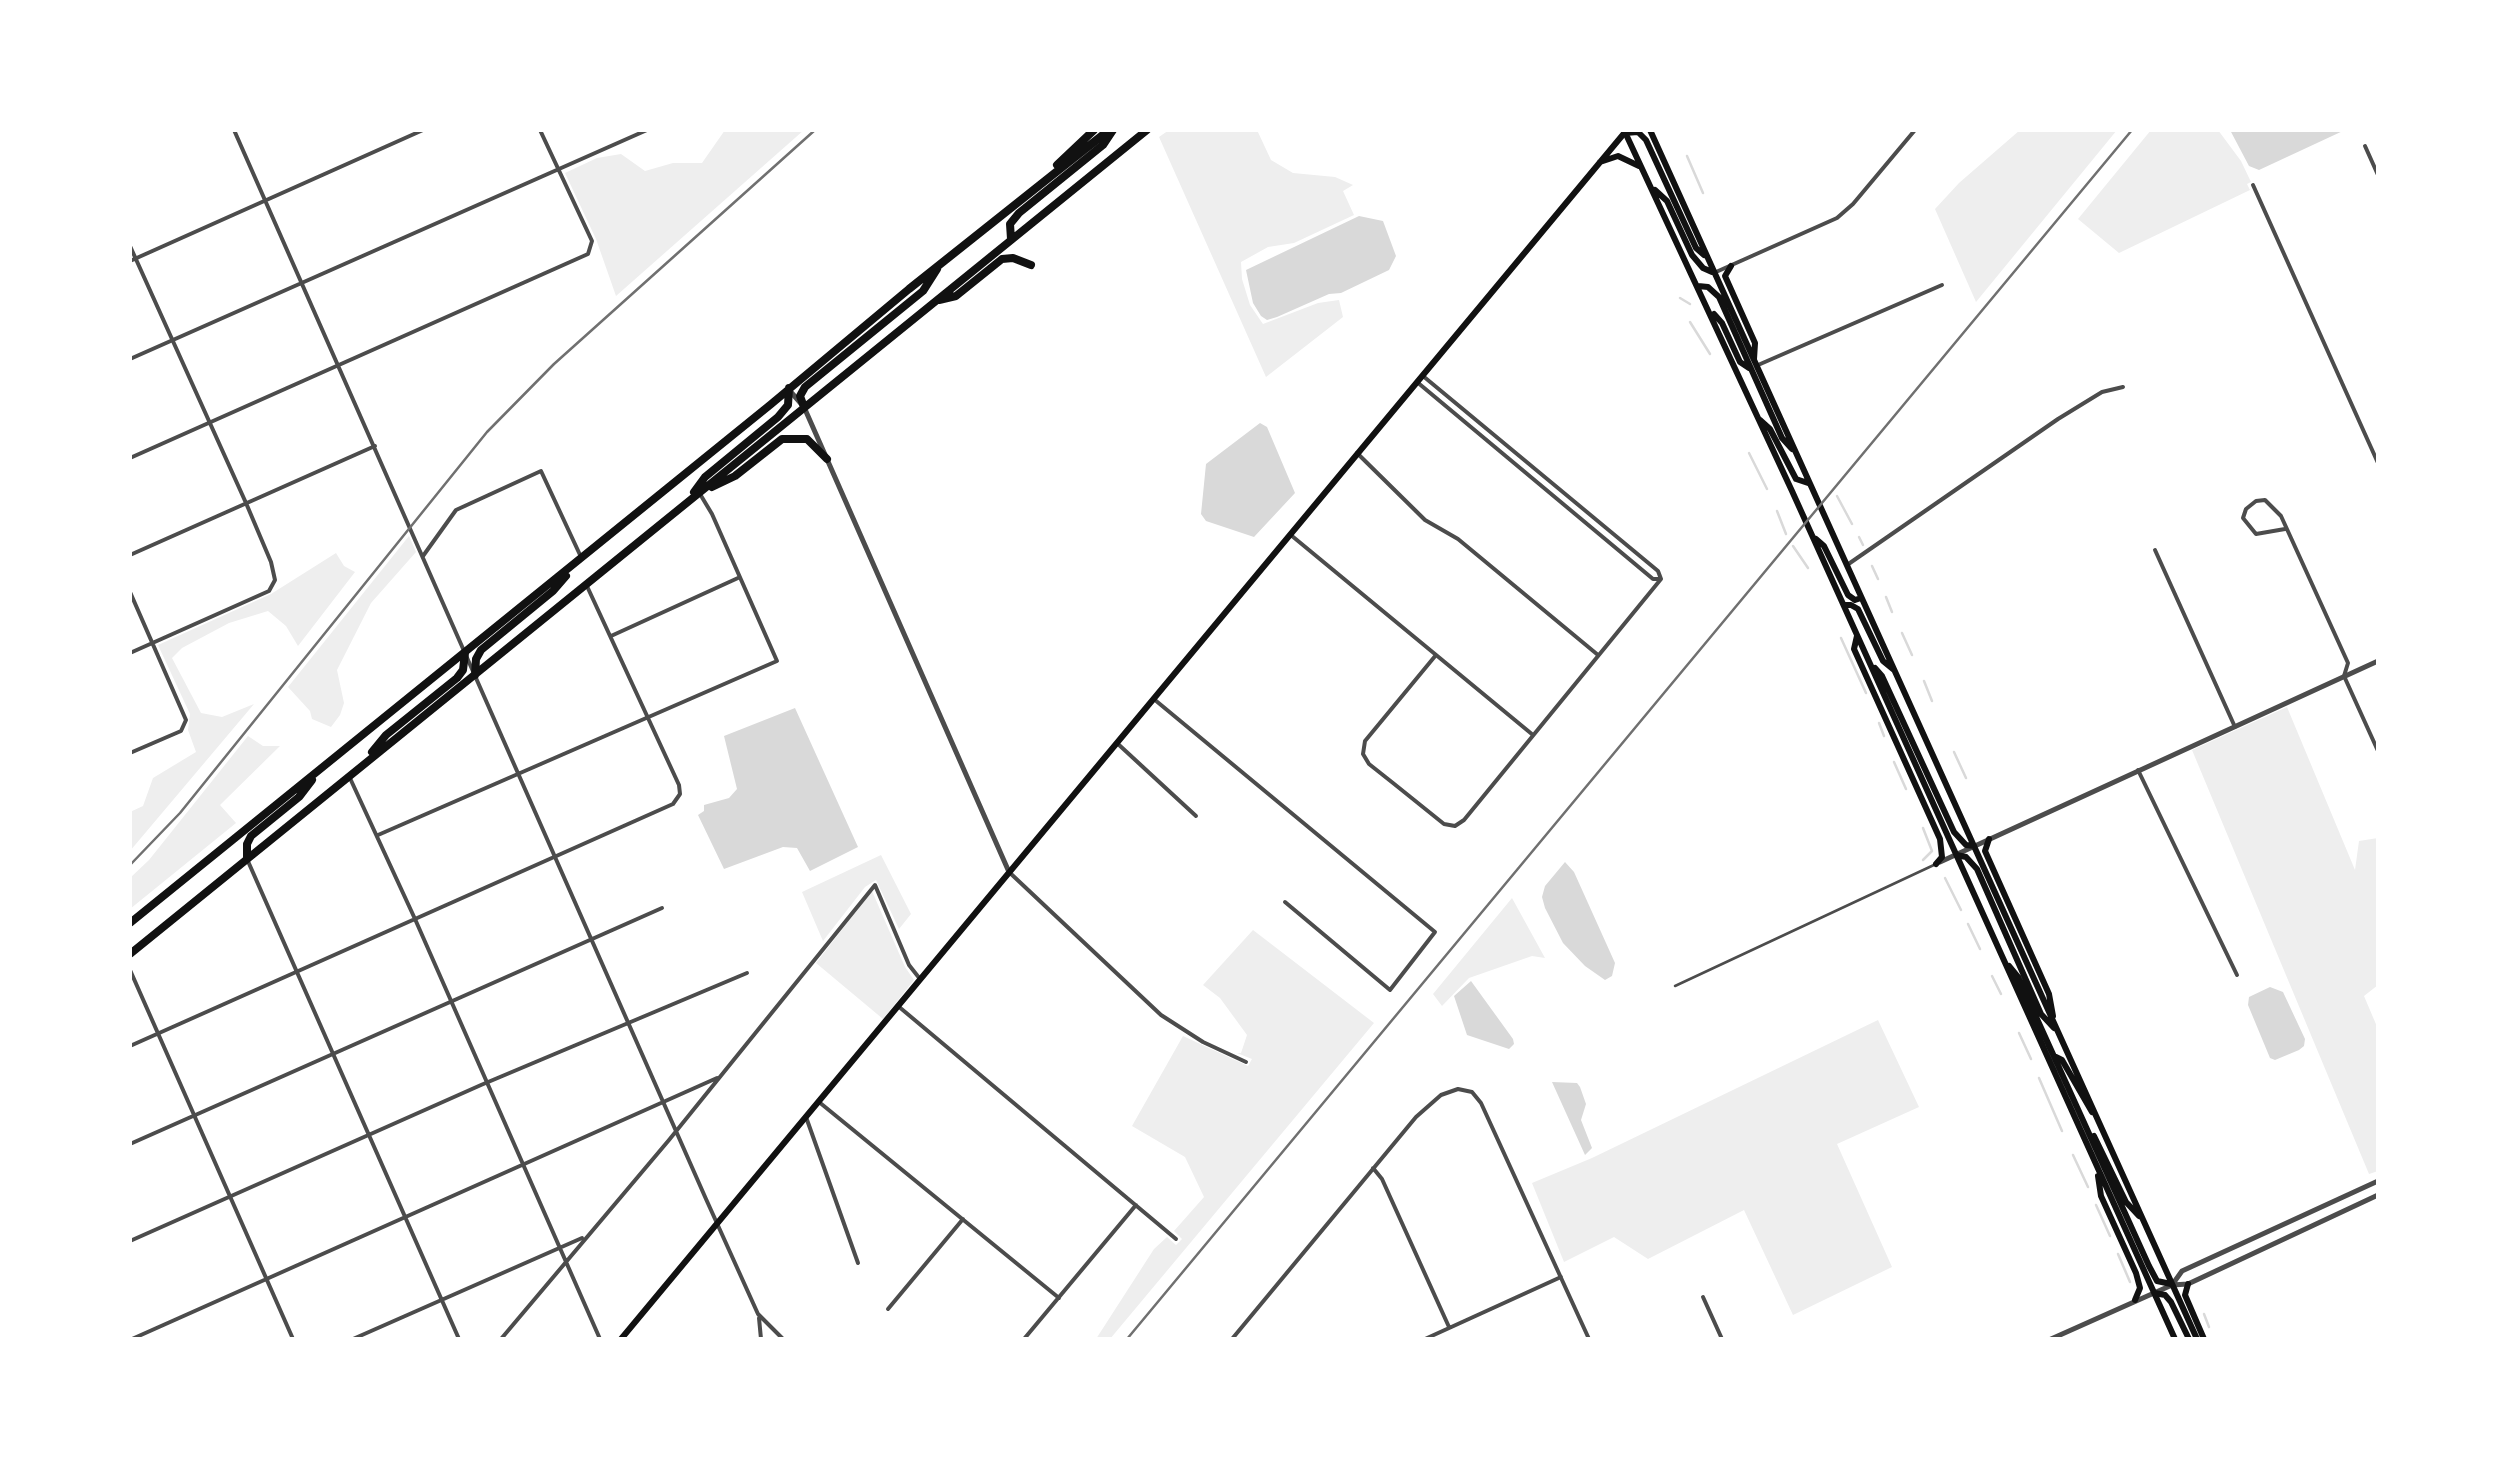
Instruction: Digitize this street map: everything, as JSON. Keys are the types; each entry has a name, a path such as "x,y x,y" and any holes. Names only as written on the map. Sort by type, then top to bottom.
{"highway":[{"path":"1029,192 1094,130"},
{"path":"132,919 582,558 942,262 1111,130"},
{"path":"1011,239 1010,224 1019,213 1102,145 1111,130"},
{"path":"130,954 1147,130"},
{"path":"934,302 956,296 1002,259 1013,258 1032,265"},
{"path":"804,408 800,396 805,386 923,290 942,262"},
{"path":"685,504 705,477 778,417 788,405 788,388"},
{"path":"699,493 735,476 782,438 807,439 827,459"},
{"path":"474,674 481,650 553,591 582,558"},
{"path":"362,766 386,735 457,678 463,670 465,652"},
{"path":"247,859 247,844 252,836 299,797 317,772"}],"main road":[{"path":"1650,130 1754,365 1782,438 1796,452 2200,1339"},
{"path":"1625,131 1638,132 1646,140 1696,248 1708,258"},
{"path":"621,1339 1625,131"},
{"path":"1625,131 2175,1339"},
{"path":"1599,162 1618,156 1642,168"},
{"path":"1650,186 1667,201 1692,255 1703,268 1714,272"},
{"path":"1730,266 1725,276 1755,343 1754,365"},
{"path":"1698,286 1708,287 1719,298 1754,365"},
{"path":"1708,308 1722,322 1740,362 1754,365"},
{"path":"1758,417 1770,428 1796,479 1810,483"},
{"path":"1792,491 1810,483"},
{"path":"1811,535 1824,546 1848,595 1855,600 1862,598"},
{"path":"1844,606 1858,609 1884,662 1894,670"},
{"path":"1857,634 1854,649 1940,839 1942,857 1936,864"},
{"path":"1870,664 1882,676 1954,832 1966,845 1974,846"},
{"path":"1989,839 1985,851 2049,994 2057,1030"},
{"path":"1956,854 1966,857 1977,869 2042,1014 2057,1030"},
{"path":"2003,959 2018,977 2151,1270 2158,1280 2172,1284"},
{"path":"2054,1057 2062,1060 2088,1110 2096,1115"},
{"path":"2089,1134 2100,1144 2126,1202 2143,1221"},
{"path":"2096,1165 2100,1196 2137,1277 2139,1294 2135,1300"},
{"path":"2188,1284 2185,1295 2200,1339"},
{"path":"2154,1293 2171,1302 2189,1339"}],"street":[{"path":"234,130 758,1314 761,1339"},
{"path":"133,260 423,130"},
{"path":"130,458 592,250 592,241 540,130"},
{"path":"130,360 647,130"},
{"path":"1714,272 1837,218 1915,130"},
{"path":"2365,146 2378,175"},
{"path":"2252,185 2378,463"},
{"path":"130,246 133,260 272,562 274,585 269,591 130,653"},
{"path":"1738,374 1942,286"},
{"path":"1420,379 1653,579 1661,579 1464,820 1455,826 1444,824 1392,784 1366,760 1363,747 1436,655"},
{"path":"1846,565 2058,419 2102,392 2123,387"},
{"path":"788,388 804,408 1009,872 1161,1016 1246,1062"},
{"path":"130,555 374,446"},
{"path":"1358,453 1426,520 1458,539 1600,656"},
{"path":"422,556 456,510 541,471 582,558"},
{"path":"378,835 777,661 699,493"},
{"path":"2286,529 2256,534 2243,518 2256,501 2273,504 2286,529 2348,663 2344,676 2378,751"},
{"path":"1292,536 1534,735"},
{"path":"2155,550 2234,727"},
{"path":"611,636 739,577"},
{"path":"130,1046 656,813 678,799 678,785 586,584"},
{"path":"130,592 185,716 184,726 130,752"},
{"path":"1936,864 2378,661"},
{"path":"1155,700 1435,932 1390,990 1285,902"},
{"path":"1118,744 1196,816"},
{"path":"2138,770 2237,976"},
{"path":"349,776 600,1339"},
{"path":"247,859 459,1339"},
{"path":"501,1339 875,885 909,965 920,979"},
{"path":"130,1144 662,908"},
{"path":"130,970 293,1339"},
{"path":"130,1241 747,972"},
{"path":"898,1006 1176,1239"},
{"path":"132,1339 718,1078"},
{"path":"1232,1339 1416,1116 1441,1096 1458,1089 1472,1092 1481,1103 1589,1339"},
{"path":"819,1102 1059,1298"},
{"path":"806,1117 858,1263"},
{"path":"1373,1168 1382,1179 1450,1328"},
{"path":"2051,1339 2172,1284 2182,1271 2378,1182"},
{"path":"2172,1284 2188,1284 2378,1195"},
{"path":"1024,1339 1136,1205"},
{"path":"888,1310 963,1219"},
{"path":"354,1339 585,1237"},
{"path":"1425,1339 1561,1278"},
{"path":"1703,1297 1722,1339"},
{"path":"758,1314 784,1339"}],"lane":[{"path":"1675,986 1936,864"}],"shaded area":[{"path":"725,130 804,130 616,296 596,239 565,173 597,158 621,154 645,171 673,163 702,163"},
{"path":"1169,130 1257,130 1271,160 1293,173 1335,177 1353,185 1343,191 1354,215 1294,243 1268,247 1241,262 1250,305 1263,324 1318,303 1339,300 1343,317 1266,377 1159,137"},
{"path":"2020,130 2117,130 1976,302 1935,209"},
{"path":"2151,130 2218,130 2241,161 2251,182 2247,184 2250,190 2119,253 2078,219"},
{"path":"2230,130 2345,130 2259,170 2249,166"},
{"path":"1359,216 1383,221 1396,256 1389,270 1277,317 1267,320 1261,316 1253,303 1246,270"},
{"path":"1260,423 1267,427 1295,493 1254,537 1206,521 1201,514 1206,464"},
{"path":"409,536 416,552 371,603 337,670 344,703 340,715 331,727 312,719 310,711 288,687"},
{"path":"336,553 344,566 355,572 298,646 286,626 268,611 229,623 182,648 172,658 201,713 222,717 254,704 130,851 130,812 143,806 153,778 196,752 188,730 190,714 158,645 271,594"},
{"path":"2287,707 2355,870 2359,841 2378,838 2378,985 2364,996 2378,1029 2378,1171 2369,1174 2192,750"},
{"path":"795,708 858,847 810,871 797,848 783,847 724,869 698,815 704,811 704,805 729,798 737,789 724,736"},
{"path":"248,736 263,746 280,746 220,805 236,823 130,909 130,878 149,860"},
{"path":"881,855 911,914 899,929 876,880 865,887 823,941 802,892"},
{"path":"1565,862 1574,872 1615,963 1612,976 1605,980 1563,943 1545,908 1545,886"},
{"path":"872,891 914,980 883,1019 816,963"},
{"path":"1512,898 1545,958 1532,956 1469,978 1442,1006 1433,994"},
{"path":"1253,930 1374,1023 1110,1339 1096,1339 1154,1249 1167,1237 1176,1245 1182,1239 1174,1231 1204,1197 1185,1157 1132,1126 1183,1036 1248,1066 1252,1059 1237,1053 1241,1053 1247,1035 1220,998 1203,985"},
{"path":"1471,981 1513,1039 1509,1049 1467,1035 1454,996"},
{"path":"2270,987 2283,992 2305,1039 2299,1050 2275,1060 2270,1058 2248,1005 2249,997"},
{"path":"1878,1020 1919,1107 1837,1144 1892,1267 1793,1315 1744,1210 1648,1259 1614,1237 1564,1262 1532,1183"},
{"path":"1552,1082 1577,1083 1580,1087 1586,1104 1581,1120 1592,1148 1585,1155"}],"waterway":[{"path":"1687,156 1703,193"},
{"path":"1680,298 1690,304"},
{"path":"1690,322 1710,354"},
{"path":"1749,453 1767,489"},
{"path":"1837,496 1852,524"},
{"path":"1777,511 1786,534"},
{"path":"1859,537 1863,545"},
{"path":"1793,546 1808,568"},
{"path":"1872,566 1878,579"},
{"path":"1886,597 1892,612"},
{"path":"1902,633 1912,655"},
{"path":"1841,638 1866,693"},
{"path":"1924,681 1932,701"},
{"path":"1879,723 1884,736"},
{"path":"1954,752 1966,778"},
{"path":"1894,762 1906,789"},
{"path":"1923,828 1932,851 1923,860"},
{"path":"1945,878 1961,910"},
{"path":"1968,924 1980,949"},
{"path":"1992,976 2001,994"},
{"path":"2019,1033 2031,1059"},
{"path":"2039,1078 2062,1131"},
{"path":"2073,1155 2088,1187"},
{"path":"2096,1205 2110,1236"},
{"path":"2118,1254 2130,1282"},
{"path":"2204,1314 2209,1327"}],"railway":[{"path":"130,865 180,813 487,432 554,364 815,130"},
{"path":"1127,1339 2132,130"}]}
